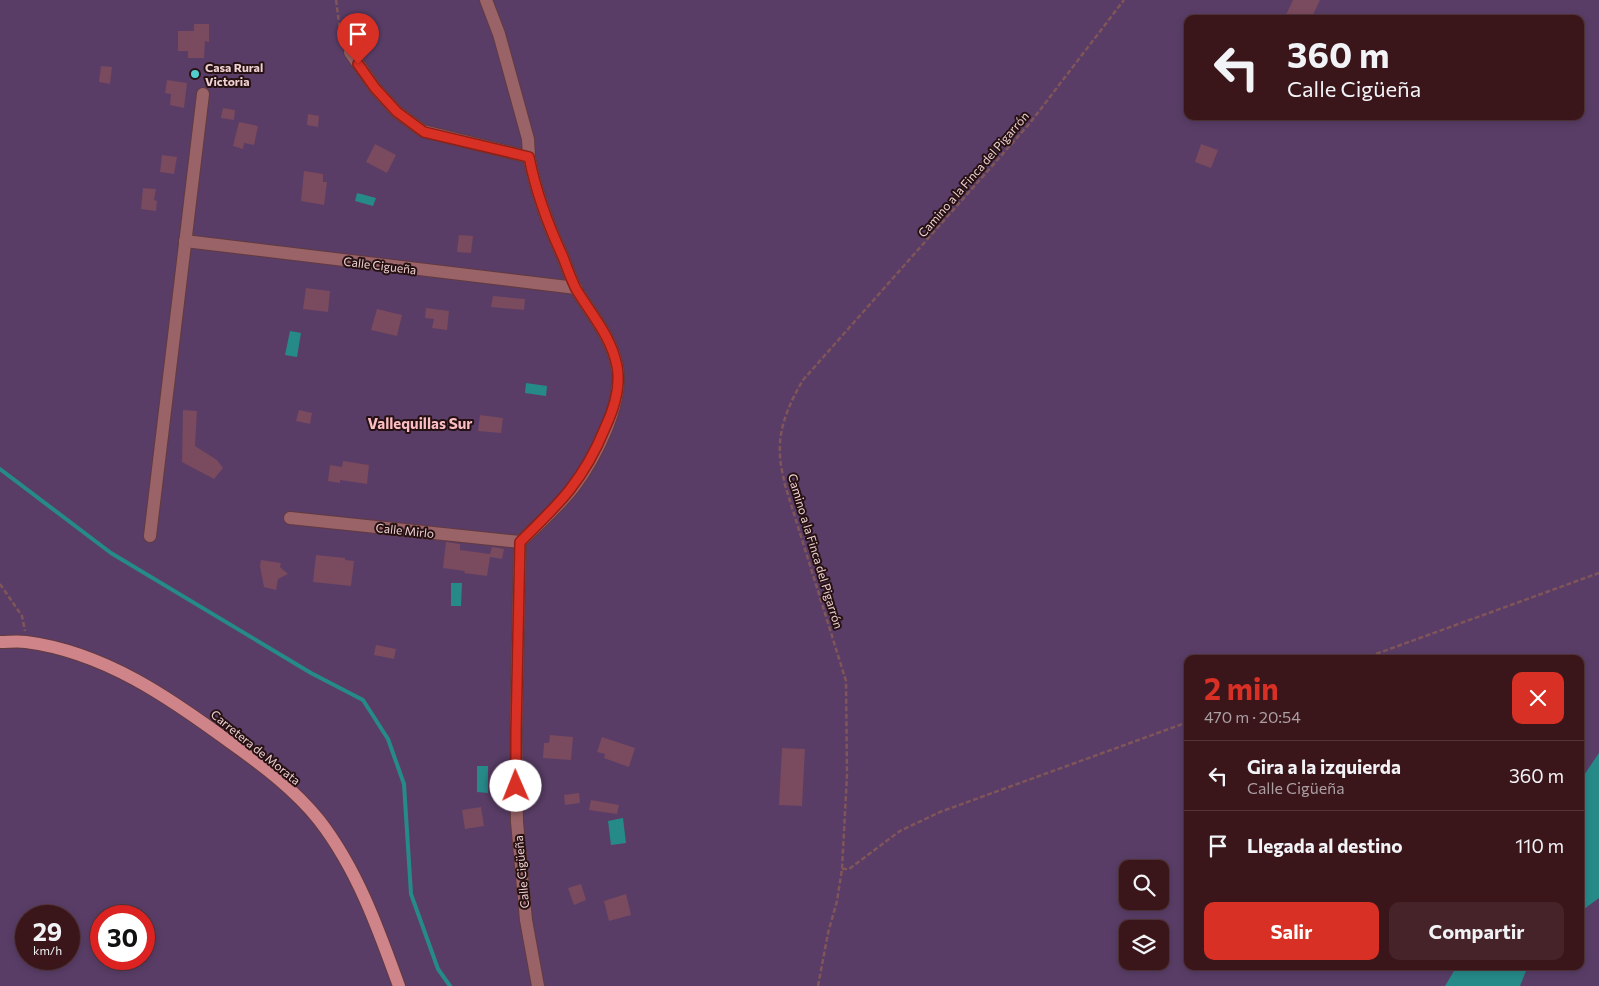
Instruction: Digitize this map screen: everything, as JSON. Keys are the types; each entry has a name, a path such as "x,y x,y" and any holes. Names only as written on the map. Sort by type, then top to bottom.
{"main road":[{"name":"Carretera de Morata","path":"0,642 26,642 78,654 116,668 154,690 228,740 287,788 318,820 355,878 372,914 399,986"}],"street":[{"path":"486,0 498,34 528,139 529,157 534,181 549,227 576,288 604,331 617,367 618,387 615,403 594,453 574,487 520,542"},
{"path":"350,52 375,88 397,112 424,132 529,157"},
{"path":"150,536 203,94"},
{"name":"Calle Cigueña","path":"185,242 576,288"},
{"name":"Calle Mirlo","path":"290,518 520,542"},
{"name":"Calle Cigüeña","path":"520,542 516,732 517,822 526,920 538,986"}],"path":[{"path":"336,0 340,30 350,52"},
{"name":"Camino a la Finca del Pigarrón","path":"818,986 828,933 837,901 842,869 847,775 846,681 785,485 780,454 782,430 794,395 803,380 1030,123 1124,0"},
{"path":"1373,655 1599,573"},
{"path":"0,584 22,616 26,642"},
{"path":"842,869 849,869 900,831 940,812 1184,723"}],"shaded area":[{"path":"0,0 1599,0 1599,986 0,986"}],"water":[{"path":"357,193 376,198 373,206 355,201"},
{"path":"290,331 301,333 297,357 285,355"},
{"path":"526,383 547,386 546,396 525,393"},
{"path":"451,583 462,583 461,606 451,606"},
{"path":"1599,753 1599,898 1584,909 1584,775"},
{"path":"477,766 488,766 488,793 477,792"},
{"path":"623,818 626,843 611,845 608,821"},
{"path":"1455,970 1526,970 1520,986 1445,986"}],"building":[{"path":"1293,0 1320,0 1313,15 1286,15"},
{"path":"194,24 209,24 209,42 205,41 204,58 188,58 188,51 178,51 178,31 194,31"},
{"path":"101,66 112,67 110,84 99,82"},
{"path":"167,80 187,83 184,108 170,105 171,94 165,93"},
{"path":"223,108 235,110 234,120 221,118"},
{"path":"308,114 319,116 318,127 307,125"},
{"path":"239,122 258,126 254,145 244,143 243,149 233,146"},
{"path":"375,144 396,155 387,173 366,162"},
{"path":"1201,144 1218,150 1211,168 1195,162"},
{"path":"162,155 177,157 174,174 160,172"},
{"path":"304,171 323,174 323,182 327,182 324,205 301,201"},
{"path":"143,188 156,189 154,200 157,201 156,211 141,209"},
{"path":"459,235 473,236 471,253 457,252"},
{"path":"306,288 330,291 328,312 303,309"},
{"path":"493,296 525,299 524,310 491,307"},
{"path":"426,308 449,311 447,330 432,328 434,319 425,318"},
{"path":"377,309 402,315 397,336 371,330"},
{"path":"183,410 197,411 195,446 217,460 223,468 214,479 182,462"},
{"path":"299,410 312,413 310,424 296,421"},
{"path":"480,415 503,418 501,433 478,431"},
{"path":"343,461 369,465 367,484 340,480 340,483 328,481 330,465 342,467"},
{"path":"446,542 460,544 460,550 490,554 492,547 504,549 502,559 490,557 487,576 443,568"},
{"path":"316,555 345,558 345,560 354,561 351,586 313,582"},
{"path":"261,560 281,563 280,567 288,574 278,579 276,590 264,587 260,566"},
{"path":"376,645 396,649 394,659 374,655"},
{"path":"550,735 573,737 571,760 543,758 544,743 549,743"},
{"path":"602,737 635,748 629,767 604,758 605,754 597,752"},
{"path":"782,748 805,749 802,806 779,805"},
{"path":"579,793 580,803 565,805 564,795"},
{"path":"591,800 619,805 617,814 589,810"},
{"path":"481,807 484,826 465,829 462,810"},
{"path":"581,884 586,900 574,905 568,888"},
{"path":"626,894 631,915 609,921 604,901"}],"waterway":[{"path":"0,469 111,553 311,673 363,700 388,739 404,784 411,894 438,969 450,986"}],"place":[{"name":"Casa Rural Victoria","path":"195,74"}],"district":[{"name":"Vallequillas Sur","path":"420,423"}],"route":[{"path":"358,64 375,88 397,112 424,132 529,157 534,181 549,227 576,288 604,331 617,367 618,387 615,403 586,468 574,487 520,542 516,786"}]}
